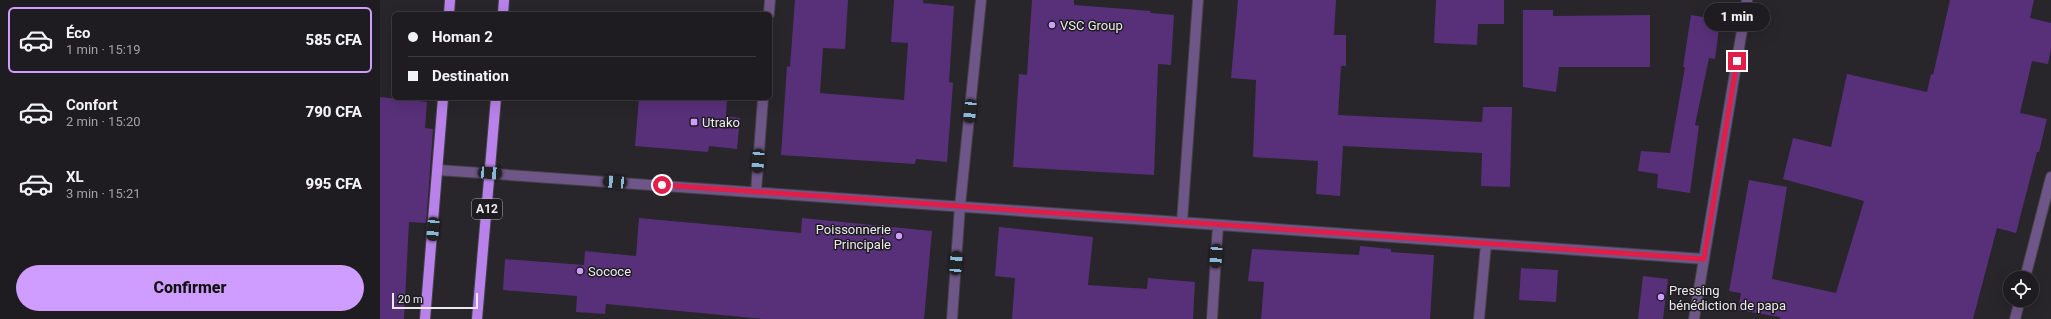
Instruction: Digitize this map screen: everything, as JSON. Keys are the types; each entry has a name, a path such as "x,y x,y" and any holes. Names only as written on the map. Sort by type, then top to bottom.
{"main road":[{"path":"449,12 450,0"},
{"path":"503,12 504,0"},
{"path":"425,319 443,100"},
{"name":"A12","path":"477,319 496,100"}],"street":[{"path":"769,12 770,0"},
{"path":"952,319 960,206 981,0"},
{"path":"1182,222 1198,0"},
{"path":"1694,319 1747,0"},
{"path":"756,192 763,100"},
{"path":"438,170 1704,259"},
{"path":"2028,271 2051,177"},
{"path":"1212,319 1218,224"},
{"path":"1479,319 1486,244"},
{"path":"2015,319 2018,307"}],"building":[{"path":"795,0 848,0 845,49 823,48 820,93 904,100 908,43 891,42 894,0 923,0 923,3 954,6 949,82 953,83 947,162 916,159 915,164 781,155 787,66 790,67"},
{"path":"1032,0 1074,0 1074,5 1151,11 1150,13 1174,15 1171,65 1158,64 1154,175 1013,167 1019,74 1027,75"},
{"path":"1238,0 1336,0 1334,35 1346,35 1346,66 1341,66 1338,115 1482,122 1483,107 1512,107 1510,187 1481,186 1482,153 1343,146 1340,196 1316,194 1318,161 1253,157 1256,80 1231,78"},
{"path":"1436,0 1504,0 1504,24 1478,24 1477,45 1434,43"},
{"path":"1950,0 2034,0 2030,18 2051,23 2051,48 2048,64 2032,61 2020,113 2047,119 2039,152 2037,152 2016,233 1997,228 1973,319 1780,319 1780,317 1738,310 1741,293 1729,291 1749,180 1787,187 1772,279 1836,293 1864,201 1783,179 1793,138 1831,147 1847,74 1927,92 1931,74 1933,75"},
{"path":"1523,10 1553,10 1553,16 1650,15 1650,67 1559,67 1556,92 1523,87"},
{"path":"1691,15 1720,20 1715,59 1709,58 1695,125 1699,126 1690,193 1657,188 1658,174 1638,171 1641,151 1670,153 1685,67 1683,67"},
{"path":"380,97 392,98 392,100 427,102 425,128 433,129 426,223 409,222 404,319 380,319"},
{"path":"639,100 727,100 726,116 740,118 737,149 709,146 708,152 635,146"},
{"path":"639,218 801,233 802,218 932,231 924,319 765,319 606,304 605,314 576,312 577,296 503,290 505,259 584,265 585,251 636,256"},
{"path":"999,227 1093,237 1088,285 1147,289 1148,278 1195,282 1193,319 1012,319 1015,278 995,276"},
{"path":"1360,246 1391,249 1391,252 1434,255 1430,319 1261,319 1264,282 1248,281 1252,249 1359,255"},
{"path":"1521,268 1558,270 1556,302 1519,300"},
{"path":"1643,276 1668,279 1663,319 1638,319"}],"place":[{"name":"VSC Group","path":"1052,25"},
{"name":"Utrako","path":"694,122"},
{"name":"Poissonnerie Principale","path":"899,236"},
{"name":"Sococe","path":"580,271"},
{"name":"Pressing bénédiction de papa","path":"1661,297"}],"route":[{"path":"662,185 1704,259 1737,61"}]}
